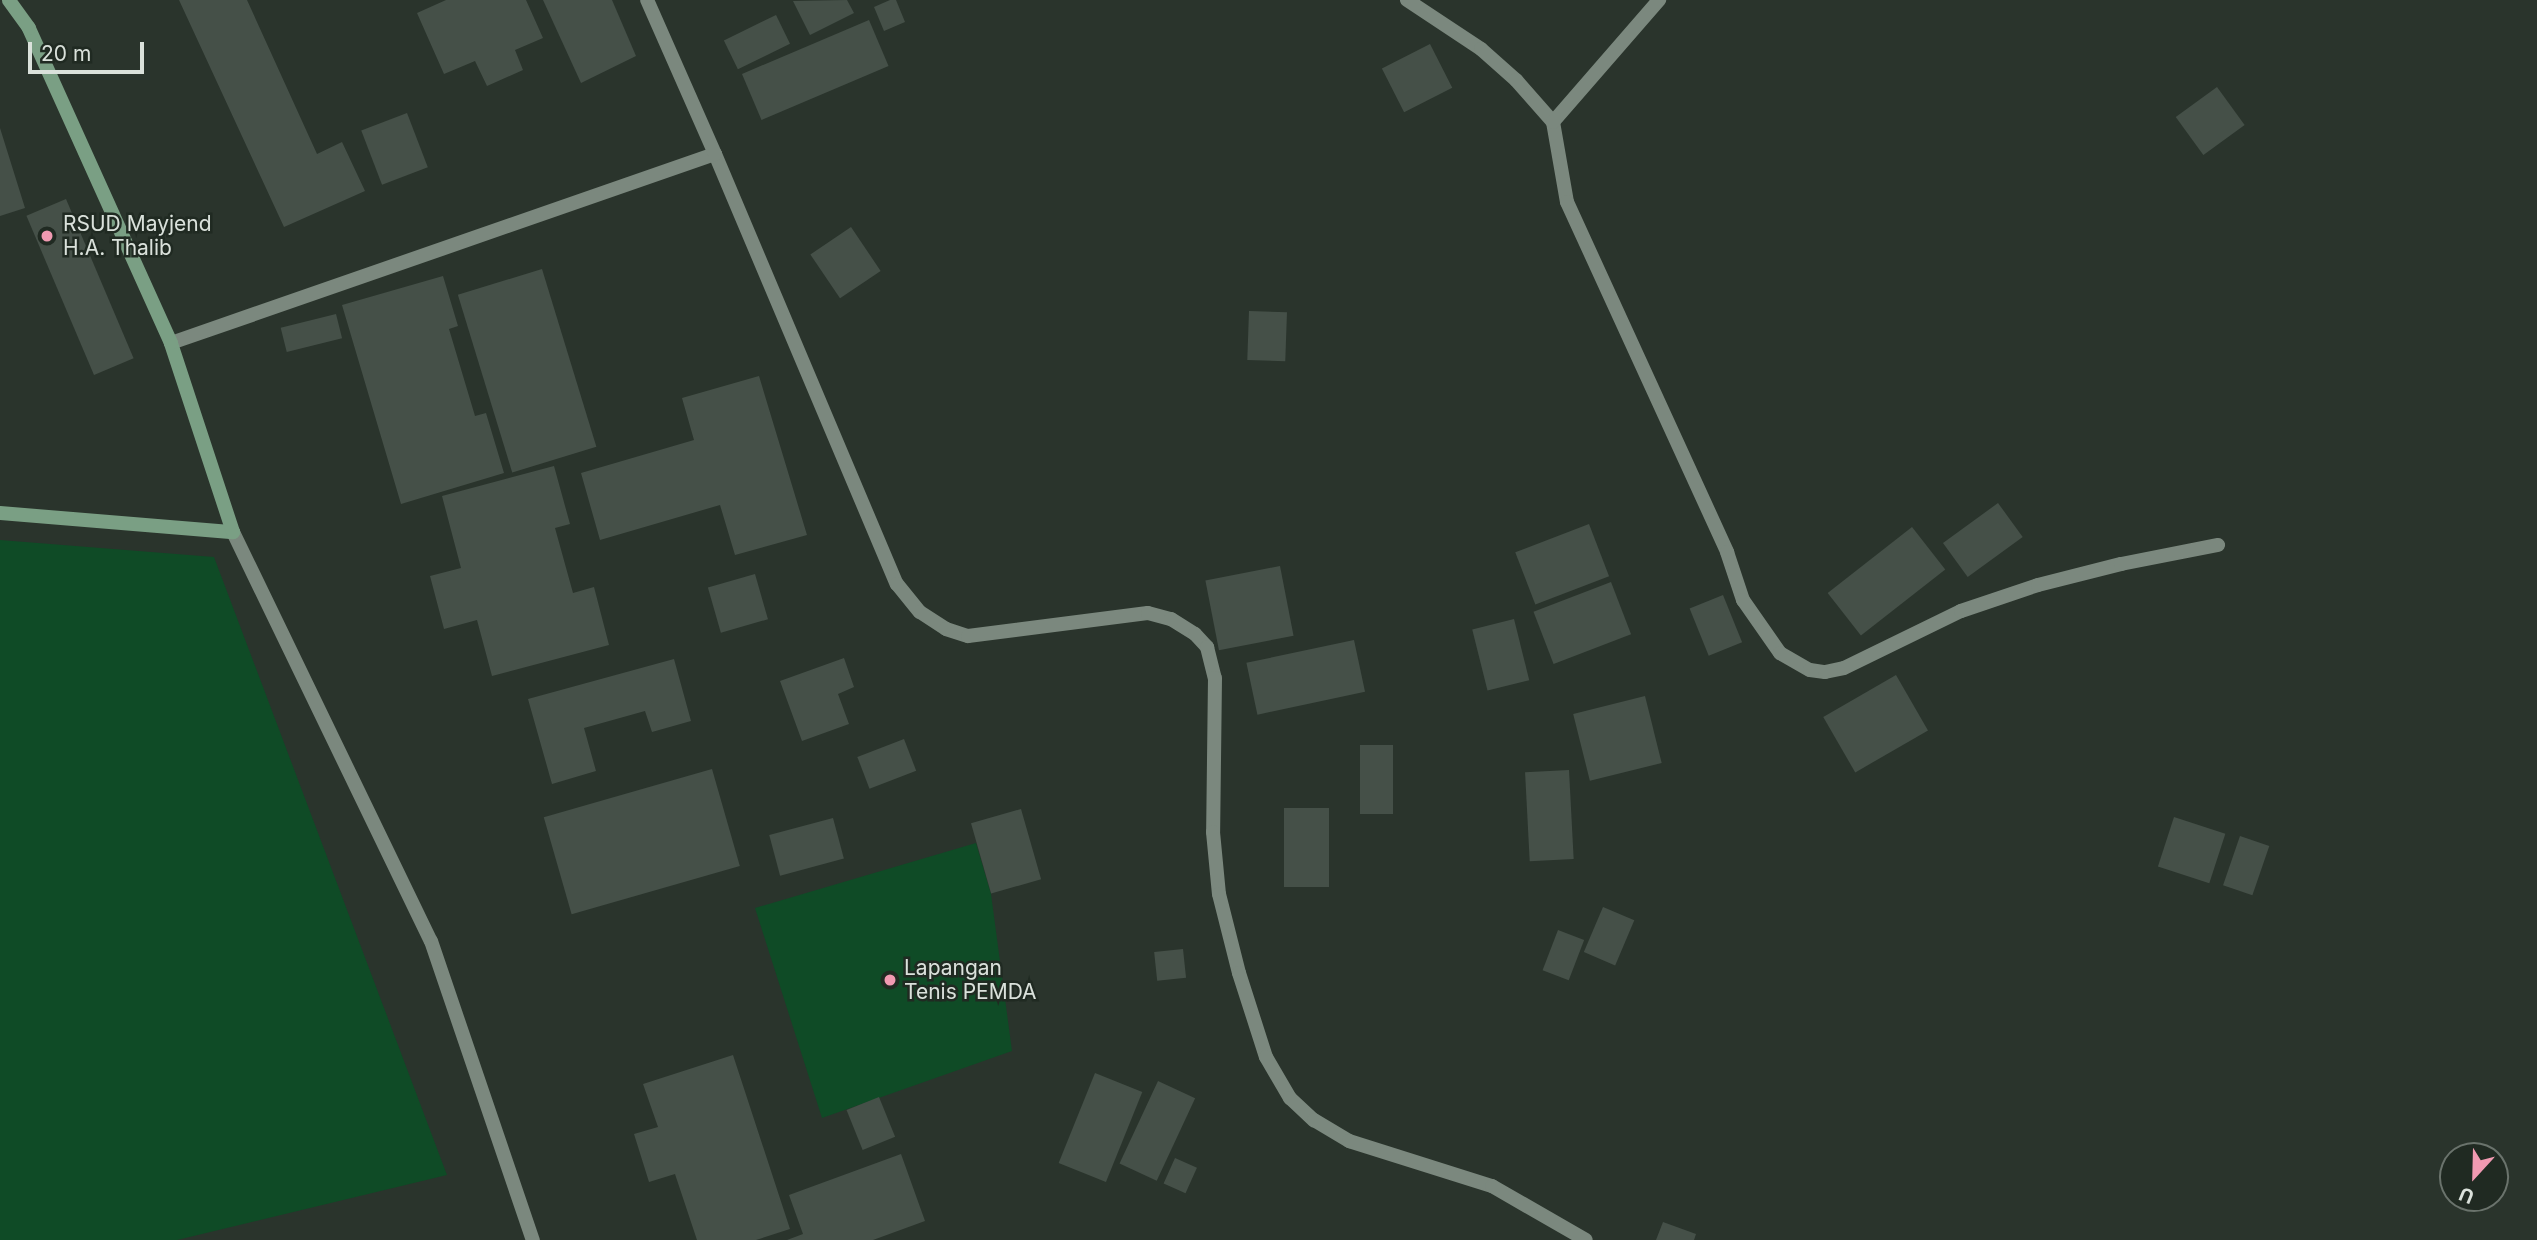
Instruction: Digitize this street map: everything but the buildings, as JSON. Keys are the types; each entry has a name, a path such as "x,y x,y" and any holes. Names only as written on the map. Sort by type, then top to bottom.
{"main road":[{"path":"0,513 233,532 171,343 29,28 9,0"}],"street":[{"path":"647,0 897,584 920,612 946,629 968,636 1148,613 1171,620 1195,634 1207,647 1215,678 1213,832 1219,894 1239,973 1266,1057 1290,1098 1314,1119 1349,1141 1492,1186 1527,1203 1586,1240"},
{"path":"1407,0 1481,49 1516,80 1553,122 1567,202 1727,552 1743,600 1765,635 1787,658 1810,670 1825,672 1844,668 1961,611 2038,585 2121,564 2218,545"},
{"path":"1553,122 1659,0"},
{"path":"171,343 715,154"},
{"path":"233,532 431,941 533,1240"}],"green space":[{"path":"0,540 214,557 447,1175 177,1240 0,1240"},
{"name":"Lapangan Tenis PEMDA","path":"976,843 991,894 1012,1051 822,1118 755,908"}],"place":[{"name":"RSUD Mayjend H.A. Thalib","path":"47,236"},
{"name":"Lapangan Tenis PEMDA","path":"890,980"}]}
